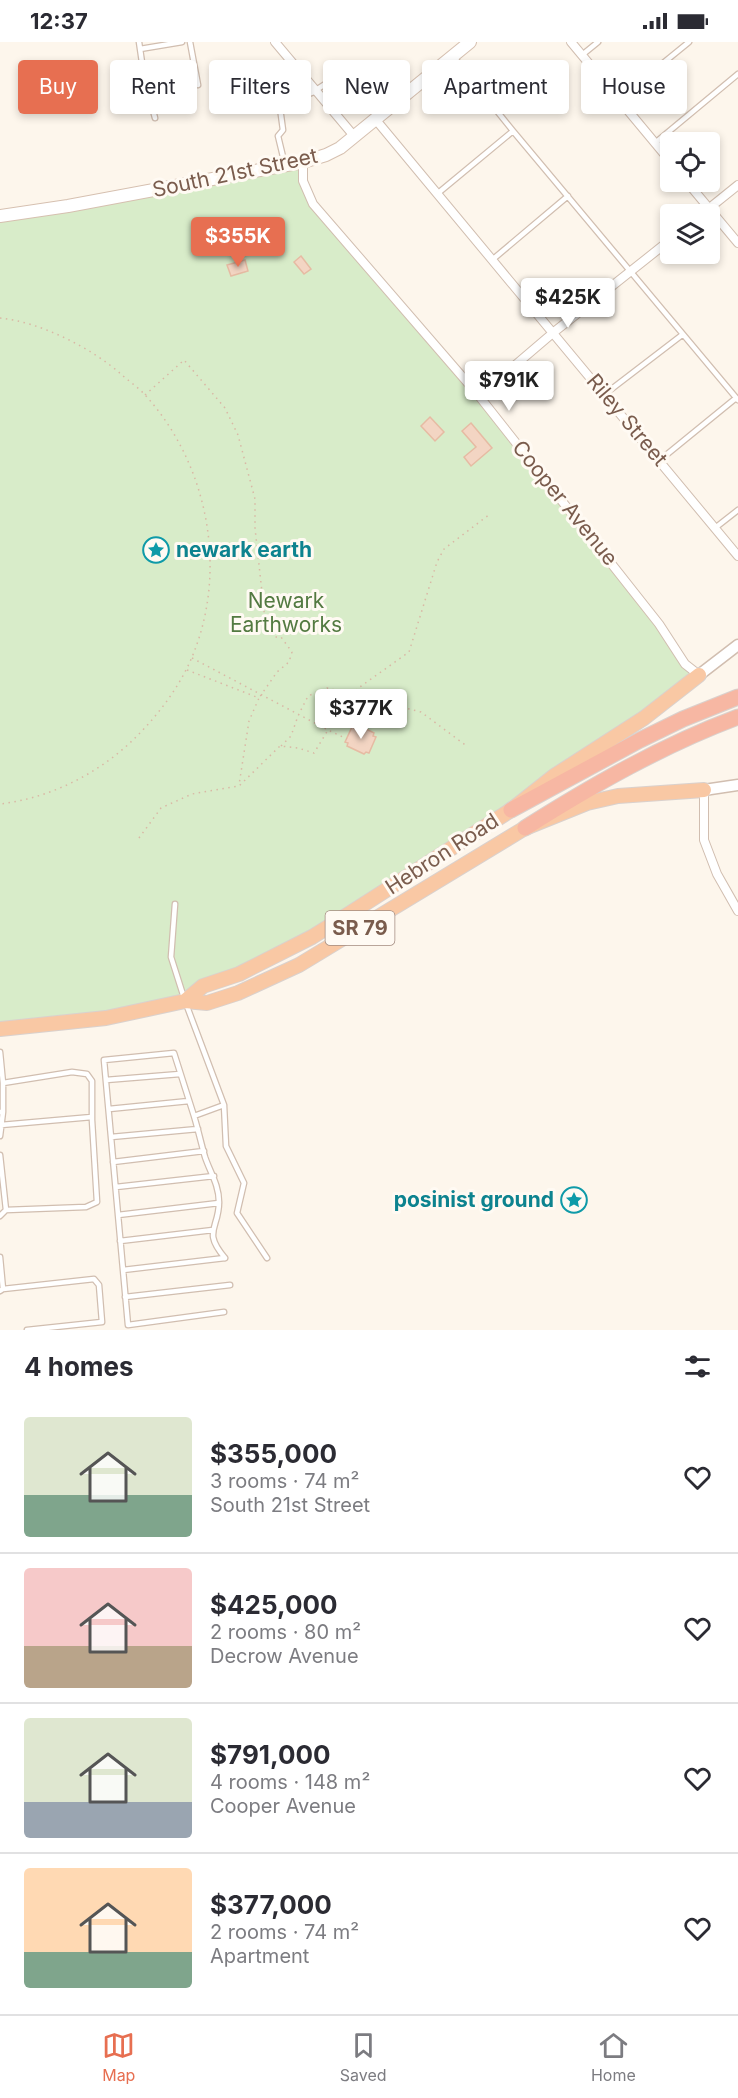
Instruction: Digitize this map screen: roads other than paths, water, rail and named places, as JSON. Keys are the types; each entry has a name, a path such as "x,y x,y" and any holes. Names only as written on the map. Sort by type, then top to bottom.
{"highway":[{"name":"Hebron Road","path":"185,1001 203,986 239,974 312,937 511,810 554,776 644,718 699,675"},
{"name":"SR 79","path":"511,810 649,736 738,697"},
{"name":"SR 79","path":"525,828 666,747 738,717"},
{"name":"Hebron Road","path":"0,1029 106,1018 185,1001 207,1003 238,993 299,965 525,828 587,803 618,796 704,790"}],"main road":[{"name":"South 21st Street","path":"0,216 68,206 303,162 326,155 340,148 470,42"}],"street":[{"path":"275,42 291,60"},
{"path":"571,42 586,60"},
{"path":"311,84 354,136"},
{"path":"631,114 660,149"},
{"name":"Riley Street","path":"378,118 437,194 738,556"},
{"name":"Cooper Avenue","path":"303,162 303,181 313,204 479,396 653,615 685,664 699,675"},
{"path":"715,204 738,185"},
{"path":"720,226 738,243"},
{"path":"479,396 554,332 660,248"},
{"path":"699,675 738,645"},
{"path":"738,785 704,790 704,840 717,874 738,911"}],"lane":[{"path":"139,42 144,76 155,118"},
{"path":"140,49 182,42"},
{"path":"190,42 198,86"},
{"path":"582,55 598,42"},
{"path":"667,60 689,42"},
{"path":"453,56 737,399 660,460"},
{"path":"311,93 344,72 378,118"},
{"path":"655,143 738,74"},
{"path":"281,114 283,130 278,136 285,165"},
{"path":"437,194 513,131"},
{"path":"492,260 568,196"},
{"path":"605,394 682,335"},
{"path":"715,528 738,510"},
{"path":"175,904 171,957 224,1105 226,1146 244,1183 237,1213 267,1258"},
{"path":"0,1052 3,1083 0,1136"},
{"path":"123,1270 225,1258 217,1249 212,1236 219,1203 214,1176 174,1053 104,1060 109,1109 113,1162 128,1325 224,1312"},
{"path":"0,1216 6,1210 86,1207 98,1202 92,1081 87,1074 72,1072 3,1083"},
{"path":"106,1080 180,1074"},
{"path":"109,1109 189,1101"},
{"path":"194,1116 224,1105"},
{"path":"1,1125 92,1117"},
{"path":"111,1137 198,1129"},
{"path":"113,1162 204,1151"},
{"path":"0,1155 6,1210"},
{"path":"116,1187 214,1176"},
{"path":"118,1215 219,1203"},
{"path":"120,1241 213,1230"},
{"path":"0,1257 1,1290 94,1279 99,1285 102,1330"},
{"path":"125,1297 230,1285"},
{"path":"27,1330 102,1322"}],"place":[{"name":"newark earth","path":"156,550"},
{"name":"posinist ground","path":"574,1200"}],"park label":[{"name":"Newark Earthworks","path":"286,613"}]}
